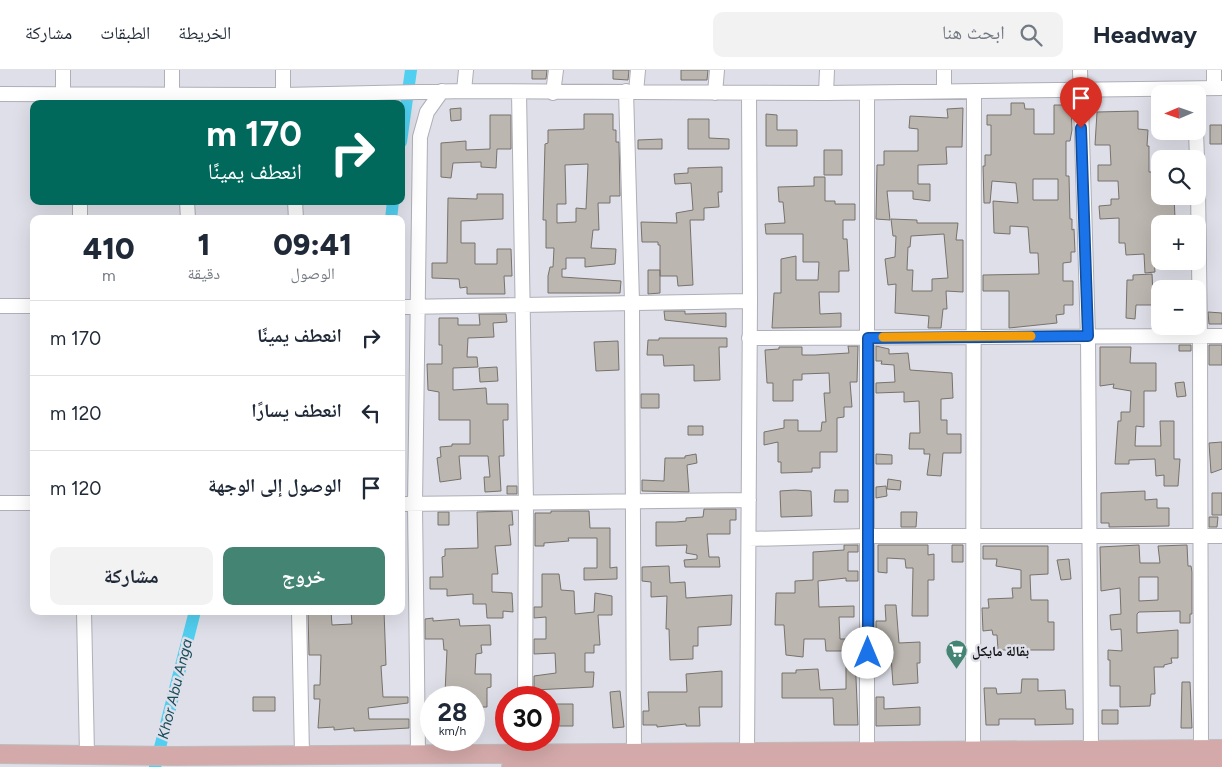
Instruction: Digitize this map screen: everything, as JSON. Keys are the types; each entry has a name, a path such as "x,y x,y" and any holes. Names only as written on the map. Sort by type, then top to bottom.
{"main road":[{"path":"0,754 174,756 418,754 495,748"},
{"path":"560,748 634,752 1222,749"},
{"path":"511,767 1164,765 1222,762"}],"street":[{"path":"63,70 63,93"},
{"path":"172,70 181,96"},
{"path":"282,70 289,98"},
{"path":"464,91 466,70"},
{"path":"553,93 556,70"},
{"path":"634,752 631,92 638,70"},
{"path":"715,92 717,70"},
{"path":"826,93 827,70"},
{"path":"944,70 944,91"},
{"path":"1080,70 1088,336 1091,750"},
{"path":"1214,70 1218,88"},
{"path":"0,94 63,93 79,98 181,96 289,98 438,91 867,93 1151,91"},
{"path":"418,754 408,504 418,307 420,136 427,112 438,91"},
{"path":"973,750 975,536 974,91"},
{"path":"519,92 526,502 525,686"},
{"path":"747,752 750,301 749,93"},
{"path":"867,93 867,750"},
{"path":"1198,205 1202,536 1201,749"},
{"path":"405,307 750,301"},
{"path":"0,306 30,306"},
{"path":"749,338 1222,336"},
{"path":"408,504 749,500"},
{"path":"0,503 30,503"},
{"path":"749,539 1090,534 1222,536"},
{"path":"84,615 87,755"},
{"path":"299,615 302,755"}],"building":[{"path":"532,70 547,70 546,79 532,79"},
{"path":"613,70 629,70 628,80 613,79"},
{"path":"681,70 708,70 707,80 681,80"},
{"path":"1011,103 1024,103 1025,109 1034,109 1034,134 1054,134 1054,105 1071,105 1072,130 1070,141 1066,141 1066,176 1069,176 1070,219 1072,219 1072,230 1074,229 1075,252 1071,252 1071,262 1063,263 1063,281 1073,281 1073,305 1064,305 1064,314 1056,315 1057,323 1009,328 1009,291 983,291 983,275 1039,274 1038,253 1030,253 1028,227 1010,226 1010,234 994,233 993,201 1018,203 1016,183 992,181 990,203 984,203 983,166 985,166 985,155 991,155 991,125 987,125 987,115 1011,115","holes":["1033,179 1058,179 1058,200 1033,200"]},
{"path":"461,108 461,120 451,121 450,109"},
{"path":"963,108 962,147 946,147 947,164 918,165 918,184 930,184 930,201 913,199 913,191 887,191 890,220 876,219 877,165 884,165 884,151 918,151 918,129 909,128 910,116 948,118 947,109"},
{"path":"1138,111 1138,129 1148,130 1147,146 1149,146 1149,172 1151,172 1151,205 1174,205 1175,215 1151,215 1151,270 1155,270 1155,272 1145,273 1144,254 1126,255 1125,243 1119,243 1119,218 1100,219 1099,206 1111,205 1111,199 1119,199 1118,181 1098,181 1098,165 1111,165 1110,145 1095,145 1097,112"},
{"path":"584,114 613,114 613,130 616,130 616,142 619,142 620,196 610,196 610,203 598,203 599,230 593,230 591,248 616,249 615,264 585,267 585,258 566,258 566,269 562,269 562,277 621,281 620,293 548,293 548,276 550,267 553,267 554,248 546,248 546,220 543,220 545,144 548,143 548,130 584,129","holes":["588,164 586,209 576,208 576,222 557,223 557,204 566,204 565,165"]},
{"path":"766,114 777,115 777,130 797,130 797,146 766,146"},
{"path":"490,115 511,115 511,149 497,149 496,168 481,167 481,162 453,163 451,178 441,177 441,143 466,141 466,150 490,149"},
{"path":"688,119 709,119 709,138 729,139 729,149 688,149"},
{"path":"1210,125 1222,125 1222,144 1210,144"},
{"path":"662,139 662,149 638,149 638,140"},
{"path":"824,150 842,150 842,175 824,175"},
{"path":"722,167 722,192 718,192 719,207 704,208 704,220 690,220 693,285 678,286 677,276 660,276 660,245 658,245 658,242 642,242 641,222 677,223 676,213 693,210 691,183 675,184 674,174 688,173 688,168"},
{"path":"814,177 825,177 825,201 835,201 835,204 855,204 855,220 843,220 843,239 847,239 849,271 839,271 839,292 819,292 820,314 841,313 841,327 772,328 774,293 781,293 781,259 796,256 796,280 818,280 819,262 803,262 803,234 766,234 765,224 785,223 783,202 779,202 778,187 814,186"},
{"path":"477,194 503,194 503,219 461,221 461,243 475,243 475,264 497,264 497,249 511,249 512,276 504,276 505,294 467,294 467,287 460,288 459,279 432,278 432,263 447,263 448,198 477,199"},
{"path":"891,219 917,220 917,223 958,223 956,240 963,240 963,292 946,291 947,309 943,309 941,328 928,328 929,316 895,313 896,284 888,285 885,259 895,257 896,236 893,236","holes":["944,234 948,278 932,279 932,291 912,291 913,270 907,270 908,247 910,247 911,236"]},
{"path":"648,270 660,270 660,293 648,294"},
{"path":"1152,274 1152,280 1151,305 1136,305 1135,319 1126,318 1127,280 1133,280 1133,275"},
{"path":"664,311 685,311 685,314 726,313 726,327 665,320"},
{"path":"1208,312 1222,313 1222,324 1209,324"},
{"path":"479,314 506,314 507,322 493,323 494,337 468,338 467,357 477,357 478,367 453,368 453,390 486,388 487,404 508,404 508,420 503,420 504,456 499,456 501,491 485,492 484,477 490,477 488,456 459,456 461,479 440,482 437,458 441,457 440,447 452,446 452,444 470,444 470,420 439,420 439,392 428,390 427,364 442,364 442,345 439,345 439,318 458,318 458,325 480,325"},
{"path":"659,338 727,338 727,347 719,347 720,380 694,381 694,365 664,366 663,355 647,355 648,340 659,340"},
{"path":"618,341 619,370 596,371 594,342"},
{"path":"1179,345 1191,345 1191,351 1179,351"},
{"path":"1209,345 1222,345 1222,365 1209,365"},
{"path":"848,346 858,346 857,382 850,382 852,407 844,407 844,417 837,418 837,452 820,452 820,468 812,468 812,472 781,473 781,462 778,462 778,442 764,445 764,432 784,428 784,420 798,420 798,431 821,431 822,422 826,422 824,393 830,393 829,373 802,374 802,380 793,380 793,401 773,401 773,383 767,383 765,350 779,349 779,347 802,347 802,355 815,355 849,353"},
{"path":"876,346 889,349 889,354 908,353 910,370 952,373 953,398 941,399 941,420 947,420 947,434 961,434 961,453 943,453 941,476 927,475 930,454 924,454 924,449 909,449 910,433 920,433 919,401 904,402 904,392 876,393 876,383 895,382 894,365 881,364 882,361 876,361"},
{"path":"1100,347 1131,347 1130,363 1156,363 1156,391 1144,391 1144,427 1136,426 1135,446 1161,446 1160,421 1174,421 1174,459 1180,459 1178,486 1164,486 1164,475 1156,476 1155,459 1129,460 1129,464 1115,464 1118,421 1121,421 1121,412 1130,412 1131,391 1113,388 1114,384 1100,386"},
{"path":"497,367 498,381 480,382 479,368"},
{"path":"1184,382 1186,396 1177,397 1175,383"},
{"path":"641,394 659,394 659,408 641,408"},
{"path":"688,426 703,426 703,435 688,435"},
{"path":"1222,442 1222,469 1211,473 1209,443"},
{"path":"696,454 697,463 687,465 689,492 642,491 642,480 664,481 665,458 685,458 685,456"},
{"path":"876,454 892,455 892,464 876,464"},
{"path":"888,479 901,481 900,490 887,489"},
{"path":"507,486 517,486 517,494 507,494"},
{"path":"886,486 887,496 876,498 876,487"},
{"path":"835,490 848,490 848,502 834,502"},
{"path":"780,491 811,491 812,516 781,517"},
{"path":"1145,491 1145,500 1157,499 1157,508 1169,508 1169,526 1109,527 1109,523 1101,523 1101,493"},
{"path":"1212,493 1222,493 1222,515 1212,515"},
{"path":"704,509 736,509 736,520 730,520 730,534 707,534 709,557 719,557 720,567 685,567 684,560 697,559 697,555 686,553 687,545 656,546 656,522 686,521 686,518 703,517"},
{"path":"512,511 513,525 509,525 511,545 495,546 498,574 492,574 492,592 512,593 513,612 503,611 503,618 487,618 486,604 473,604 473,594 447,596 447,589 430,589 430,577 443,577 442,557 445,556 445,549 478,548 477,512"},
{"path":"551,511 589,511 590,528 610,528 610,568 617,567 617,579 584,580 584,568 597,568 597,538 568,538 569,541 544,543 544,546 535,546 535,513 551,513"},
{"path":"438,512 449,512 449,525 438,525"},
{"path":"901,512 917,512 916,527 901,527"},
{"path":"1209,517 1218,517 1217,527 1209,527"},
{"path":"844,545 858,545 858,552 848,552 848,571 858,571 858,581 846,581 846,578 818,581 819,607 854,606 854,617 839,617 840,639 846,639 846,651 826,651 825,639 804,639 803,657 786,655 784,625 775,625 776,593 795,593 795,581 813,580 813,552 844,550"},
{"path":"878,545 928,545 928,555 934,554 934,580 928,580 928,616 912,616 913,568 906,568 905,559 887,558 887,573 878,572"},
{"path":"952,545 963,545 963,562 952,562"},
{"path":"1139,545 1140,563 1160,563 1158,546 1187,545 1188,566 1191,566 1192,572 1192,614 1190,614 1190,623 1180,623 1180,611 1139,612 1137,614 1137,633 1178,630 1178,658 1171,658 1172,663 1164,665 1164,667 1154,667 1155,694 1151,694 1150,706 1120,707 1120,686 1110,686 1108,650 1122,651 1121,629 1111,630 1110,615 1121,614 1120,588 1101,591 1100,547","holes":["1139,577 1158,577 1158,600 1139,601"]},
{"path":"983,546 1048,546 1048,574 1030,575 1031,600 1048,600 1048,622 1054,622 1054,650 998,650 997,635 993,635 992,630 983,631 982,608 989,608 988,599 1013,598 1012,588 1021,588 1021,570 996,566 997,559 983,559"},
{"path":"1069,559 1071,579 1061,580 1057,560"},
{"path":"669,566 670,583 685,582 686,598 732,595 731,625 698,627 698,646 693,646 693,659 670,660 669,629 666,629 667,596 651,597 651,582 642,581 642,567"},
{"path":"542,574 559,574 561,590 574,591 575,614 594,612 595,593 612,596 612,615 598,615 600,645 594,645 594,653 585,653 585,672 594,672 593,687 560,689 560,686 534,686 534,676 556,673 555,653 534,654 534,639 546,639 546,617 534,618 534,607 542,607"},
{"path":"885,605 896,605 899,643 920,642 920,663 917,663 918,683 893,685 891,656 876,657 876,621 886,621"},
{"path":"308,615 331,615 332,625 352,624 351,615 384,615 386,665 381,666 383,697 408,697 408,703 368,708 369,719 409,719 409,728 354,731 354,728 334,730 334,727 318,728 320,699 314,699 314,685 320,685 321,655 309,655"},
{"path":"433,618 433,621 459,619 460,626 490,625 491,645 481,645 482,653 476,654 475,674 491,674 491,687 487,688 487,707 485,707 485,686 445,686 447,650 444,650 443,639 425,639 425,619"},
{"path":"846,655 855,655 858,725 834,725 833,698 782,698 782,673 796,673 796,670 818,669 820,690 846,689"},
{"path":"722,671 722,707 699,707 700,726 686,726 686,724 657,727 657,725 643,725 643,711 649,711 648,692 687,692 686,674"},
{"path":"1022,679 1038,679 1038,691 1065,690 1066,709 1073,709 1073,724 1035,725 1035,719 999,719 999,725 986,725 984,688 996,688 997,694 1021,693"},
{"path":"1182,682 1190,682 1192,728 1181,728"},
{"path":"620,691 624,727 613,728 610,692"},
{"path":"253,697 275,697 275,711 253,711"},
{"path":"876,697 884,697 884,709 920,707 920,725 876,726"},
{"path":"560,704 573,704 573,726 560,726"},
{"path":"1102,710 1118,710 1118,724 1102,724"}],"waterway":[{"name":"Khor Abu Anga","path":"405,113 411,70"},
{"name":"Khor Abu Anga","path":"391,215 393,205"},
{"name":"Khor Abu Anga","path":"155,767 194,615"}],"slow traffic":[{"path":"883,337 1031,336"}],"place":[{"name":"بقالة مايكل","path":"956,670"}],"route":[{"path":"868,653 868,338 1088,336 1081,128"}]}
